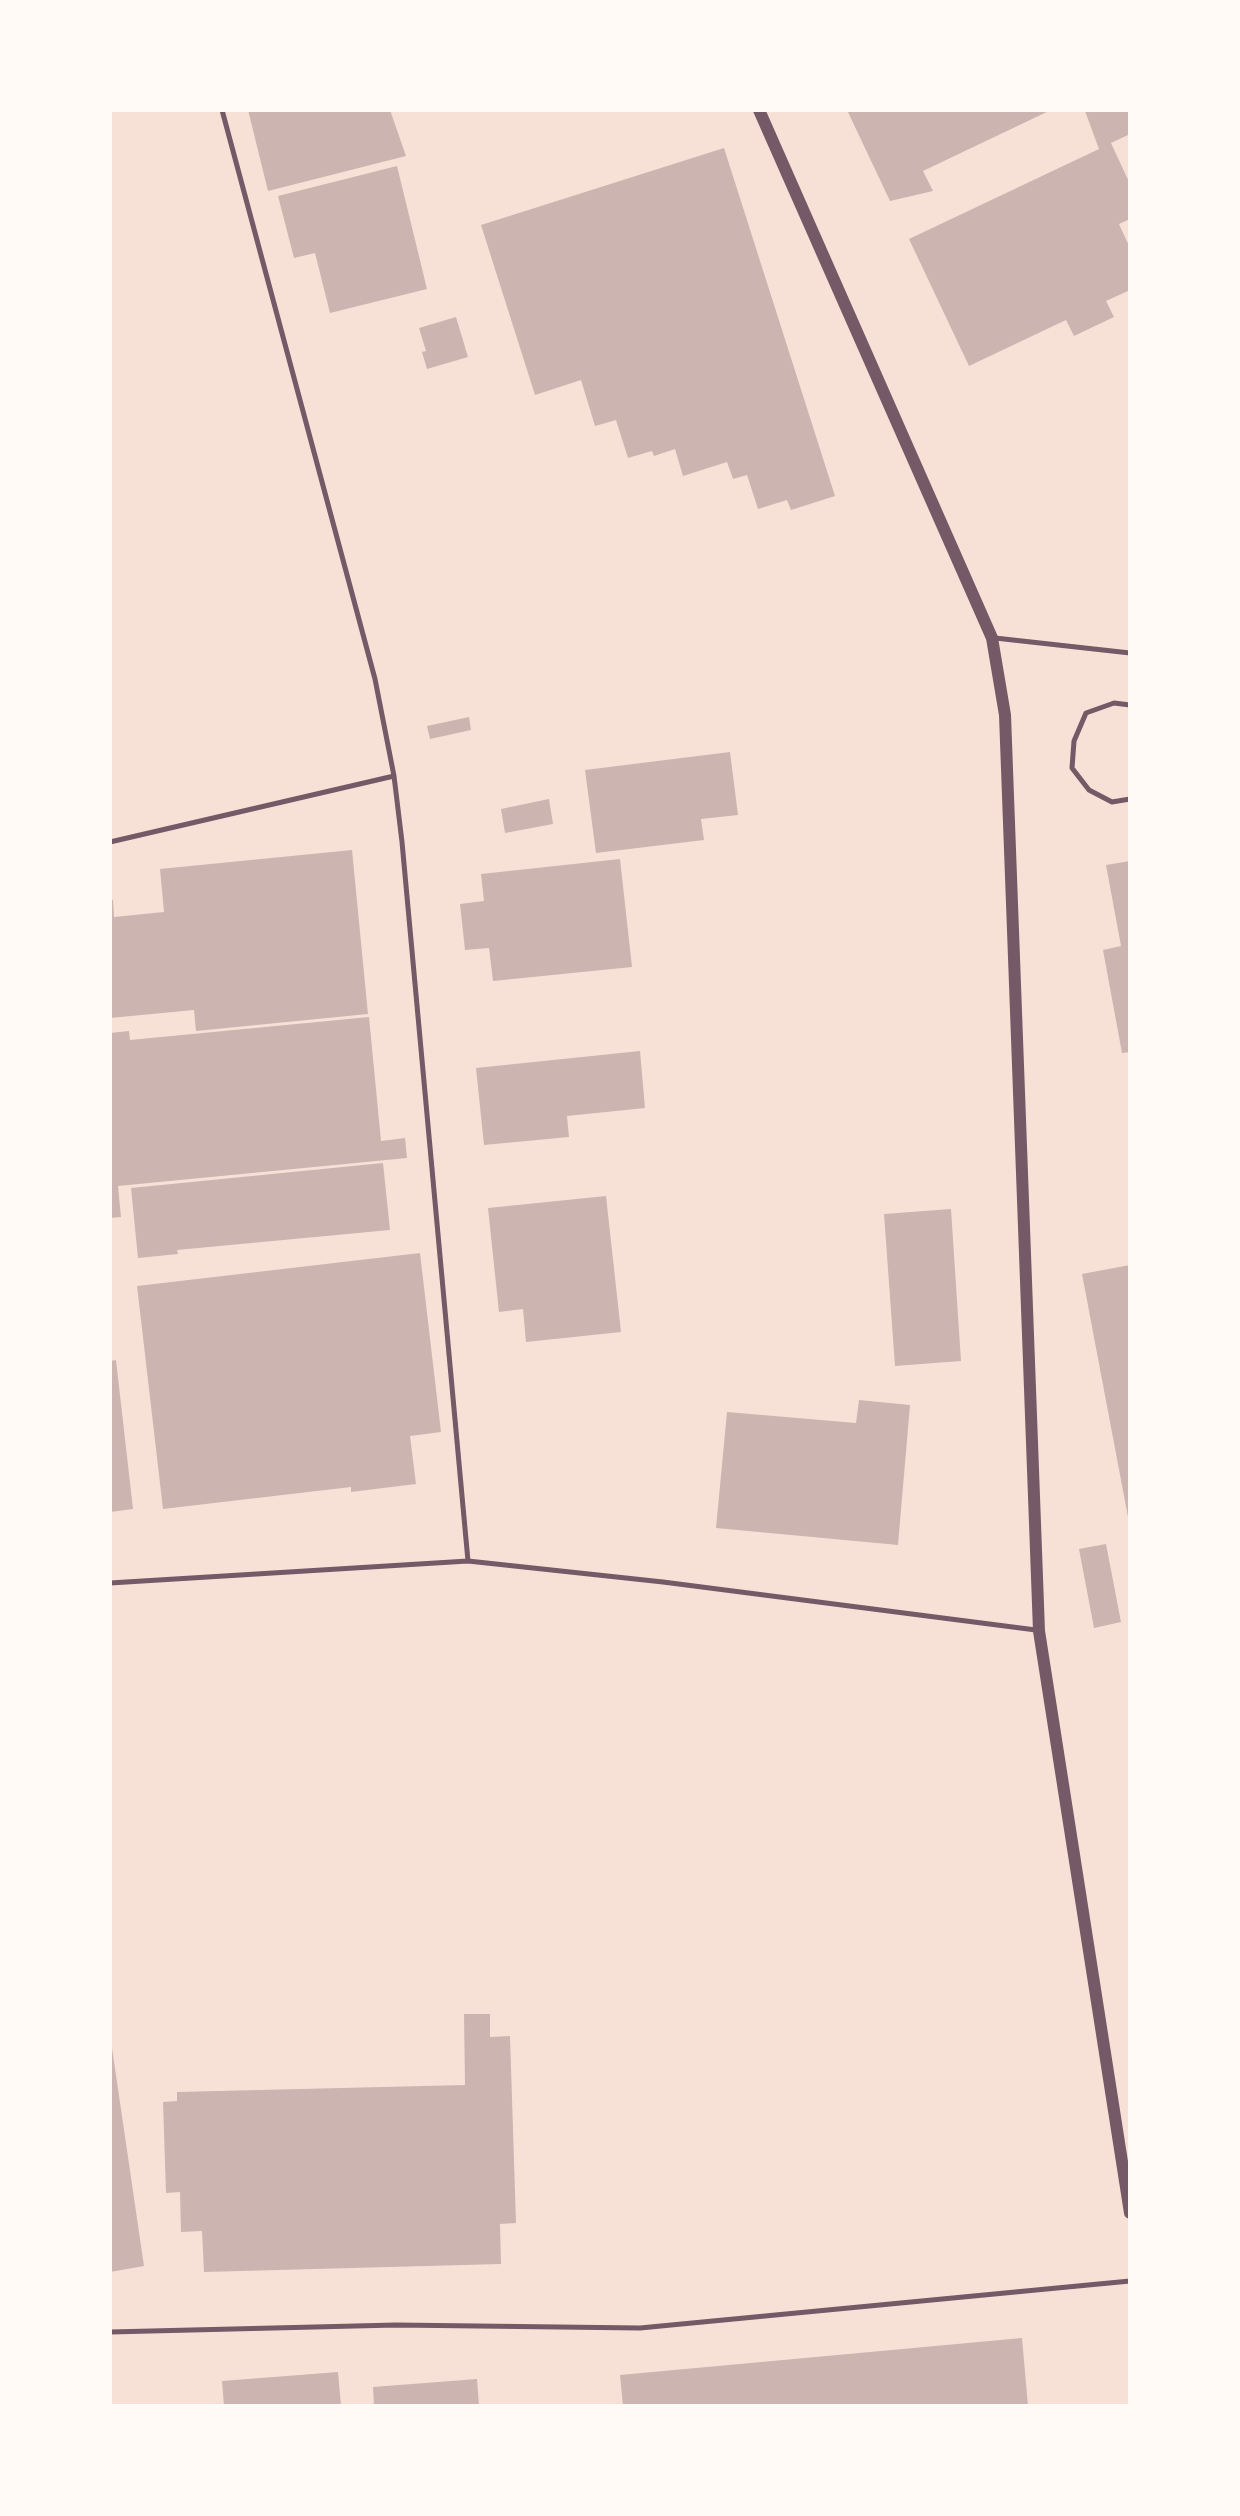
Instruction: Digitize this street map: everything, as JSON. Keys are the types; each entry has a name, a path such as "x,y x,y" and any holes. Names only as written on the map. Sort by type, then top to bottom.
{"street":[{"path":"759,110 992,638 1006,715 1038,1631 1130,2214"}],"lane":[{"path":"222,110 375,679 394,776 468,1561"},
{"path":"992,638 1130,652"},
{"path":"1130,705 1114,703 1086,713 1074,741 1072,768 1089,790 1112,802 1130,798"},
{"path":"110,842 394,776"},
{"path":"110,1583 468,1561 1038,1631"},
{"path":"110,2332 396,2324 640,2328 1130,2282"}],"building":[{"path":"248,110 390,110 406,156 268,191"},
{"path":"847,110 1051,110 923,171 933,191 890,201"},
{"path":"1130,110 1130,134 1111,143 1130,184 1130,219 1119,224 1130,248 1130,290 1106,301 1114,317 1074,336 1066,320 969,366 909,239 1099,149 1085,111"},
{"path":"724,148 835,496 791,510 787,500 758,509 747,475 733,479 727,462 683,476 675,449 628,458 616,420 595,426 581,380 535,395 481,225"},
{"path":"397,166 427,289 330,313 315,253 294,258 278,196"},
{"path":"456,317 468,357 427,369 419,328"},
{"path":"469,717 471,730 430,739 427,726"},
{"path":"730,752 738,815 701,819 704,840 596,853 585,770"},
{"path":"549,799 553,824 505,833 501,809"},
{"path":"352,850 368,1014 196,1031 194,1010 110,1018 110,900 114,917 164,912 160,869"},
{"path":"620,859 632,967 493,981 489,948 465,950 460,904 484,901 481,874"},
{"path":"1130,861 1130,1052 1122,1053 1103,950 1121,946 1106,865"},
{"path":"369,1017 381,1141 405,1138 407,1158 118,1186 121,1217 110,1218 110,1033 129,1031 130,1040"},
{"path":"640,1051 645,1108 567,1116 569,1137 484,1145 476,1068"},
{"path":"383,1163 390,1230 177,1250 178,1254 138,1258 131,1188"},
{"path":"606,1196 621,1332 526,1342 523,1309 499,1312 488,1208"},
{"path":"951,1209 961,1361 895,1366 884,1214"},
{"path":"420,1253 441,1432 410,1436 416,1484 351,1492 351,1487 163,1509 137,1286"},
{"path":"1130,1265 1130,1516 1128,1517 1082,1274"},
{"path":"116,1360 133,1509 110,1512 110,1361"},
{"path":"859,1400 910,1405 898,1545 716,1528 727,1412 856,1423"},
{"path":"1106,1544 1121,1622 1094,1628 1079,1549"},
{"path":"464,2014 490,2014 490,2037 510,2036 516,2223 500,2224 501,2264 204,2272 202,2231 181,2232 180,2192 166,2193 163,2102 177,2101 177,2092 465,2085"},
{"path":"110,2048 144,2266 110,2272"},
{"path":"1022,2338 1028,2406 623,2406 620,2375"},
{"path":"338,2372 341,2406 224,2406 222,2381"},
{"path":"477,2379 479,2406 374,2406 373,2387"}]}
